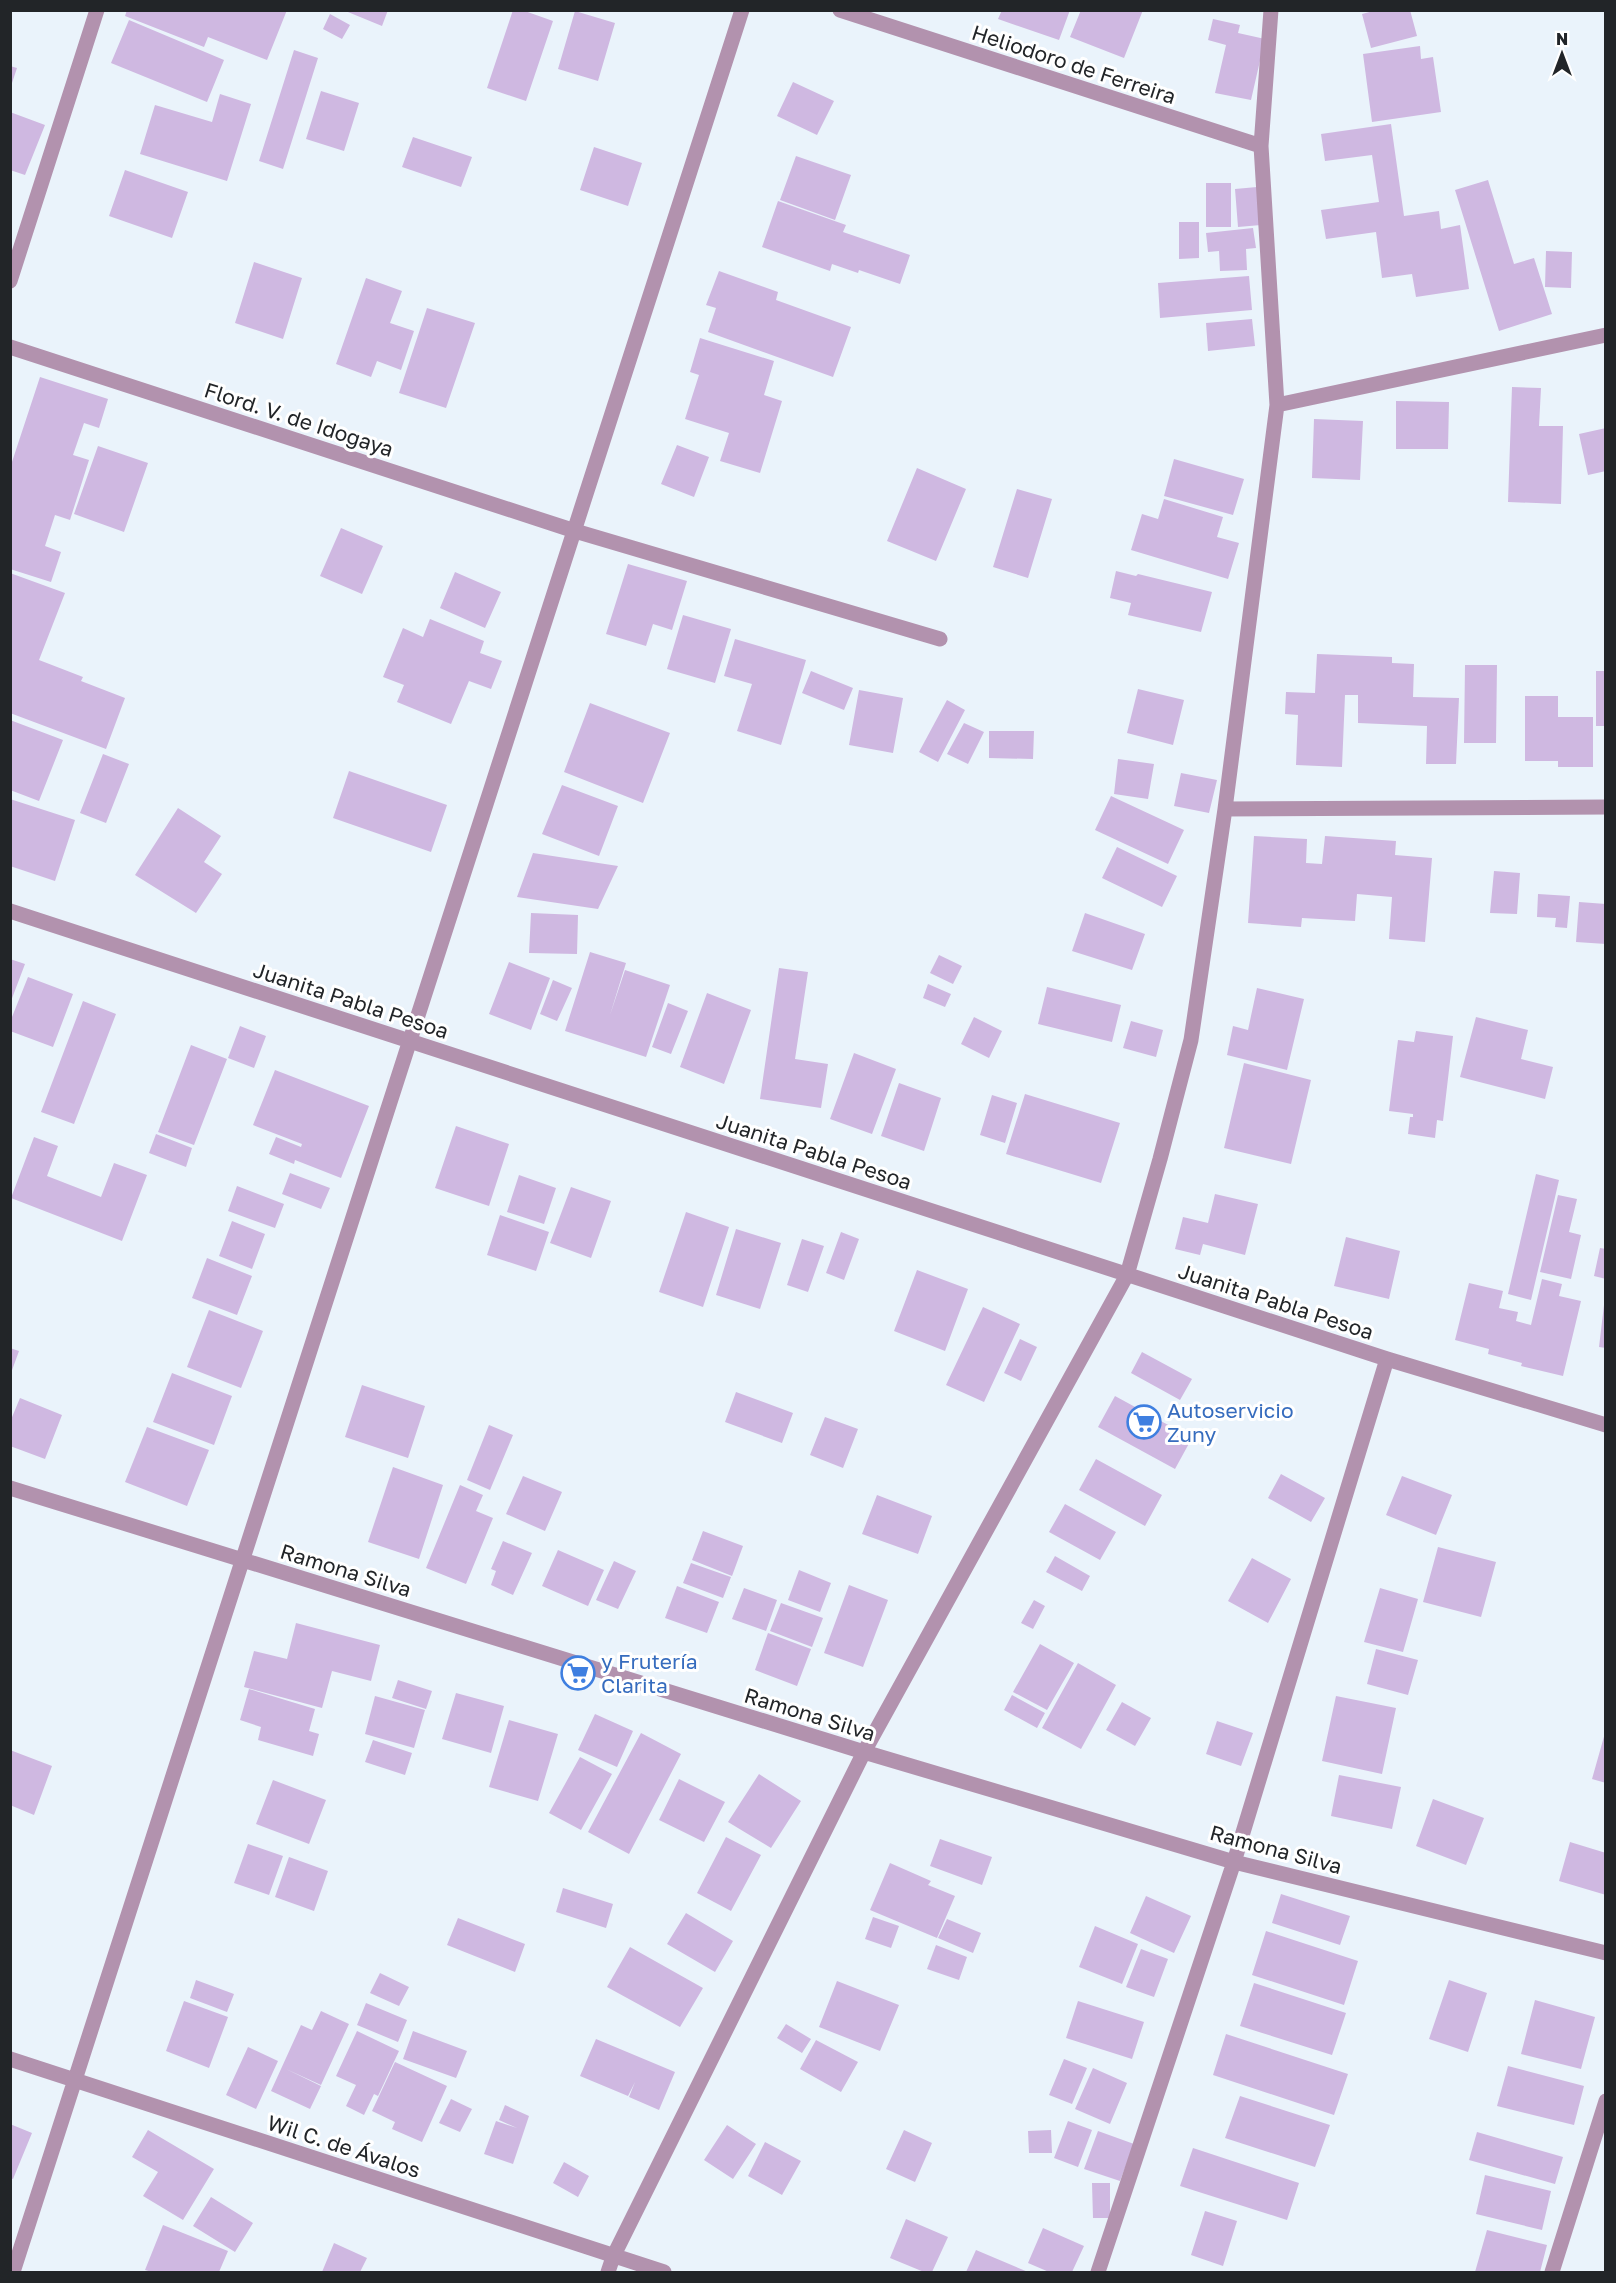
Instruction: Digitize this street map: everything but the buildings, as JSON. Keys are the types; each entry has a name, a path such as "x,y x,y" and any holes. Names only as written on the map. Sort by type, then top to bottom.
{"street":[{"path":"10,281 97,10"},
{"path":"13,2272 742,10"},
{"name":"Heliodoro de Ferreira","path":"840,10 1261,146"},
{"path":"608,2272 613,2257 864,1752 1127,1275 1191,1040 1225,809 1277,405 1261,146 1271,10"},
{"path":"1277,405 1605,335"},
{"name":"Flord. V. de Idogaya","path":"10,347 575,531 940,639"},
{"path":"1225,809 1605,807"},
{"name":"Juanita Pabla Pesoa","path":"10,911 1387,1359 1605,1425"},
{"path":"1098,2272 1234,1862 1387,1359"},
{"name":"Ramona Silva","path":"10,1488 864,1752 1234,1862 1605,1953"},
{"name":"Wil C. de Ávalos","path":"10,2059 664,2272"},
{"path":"1552,2272 1605,2101"}],"place":[{"name":"Autoservicio Zuny","path":"1144,1422"},
{"name":"y Frutería Clarita","path":"578,1673"}]}
